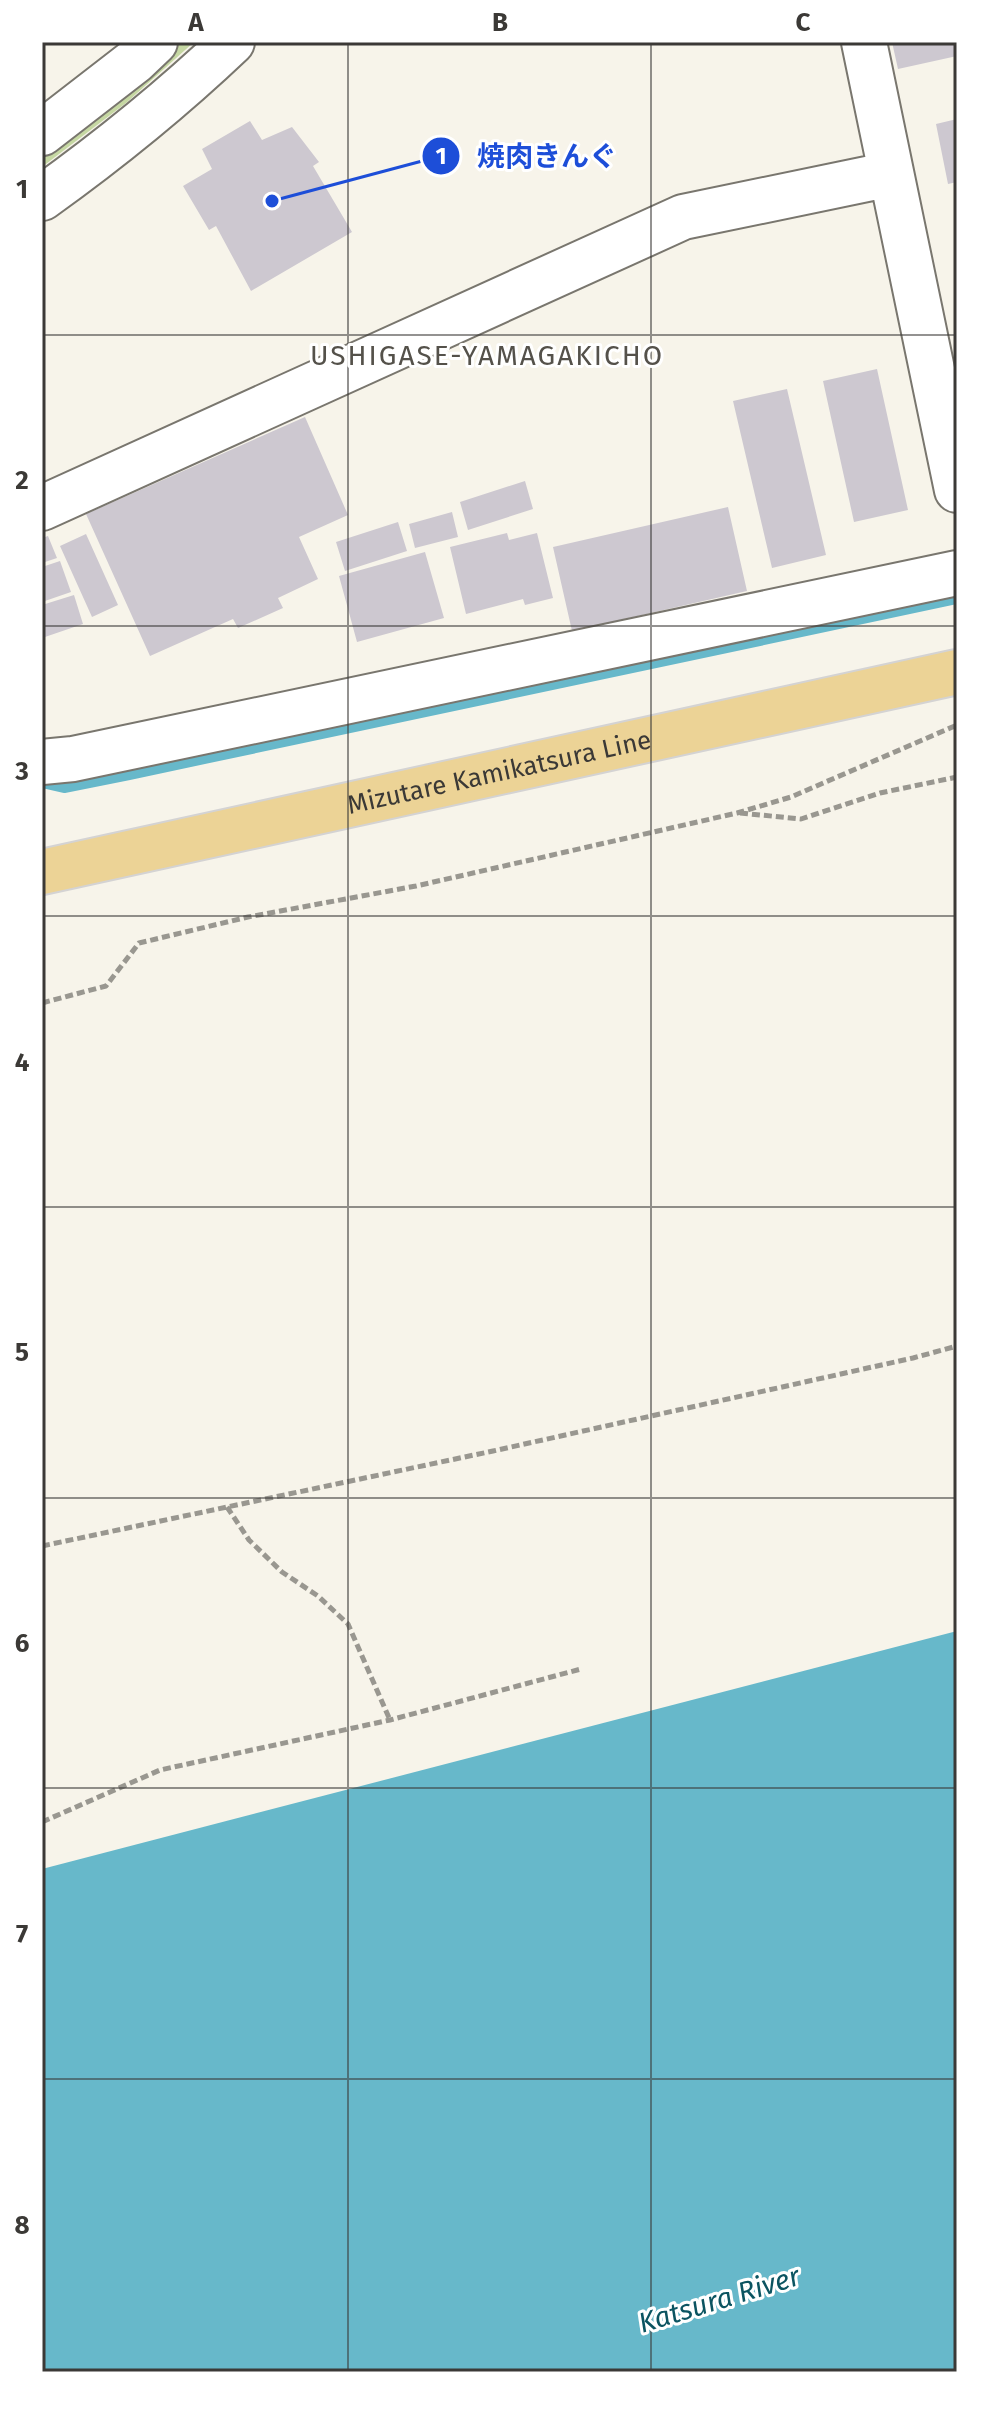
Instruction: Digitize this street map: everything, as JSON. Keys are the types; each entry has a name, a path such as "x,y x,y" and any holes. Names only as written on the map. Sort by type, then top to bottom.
{"main road":[{"name":"Mizutare Kamikatsura Line","path":"42,872 957,672"}],"street":[{"path":"42,133 155,42"},
{"path":"42,198 149,118 232,42"},
{"path":"864,42 957,490"},
{"path":"42,508 683,217 891,174"},
{"path":"42,762 73,759 957,573"}],"path":[{"path":"42,1003 106,986 139,943 248,917 416,886 737,813 791,797 957,725"},
{"path":"737,813 801,819 880,793 957,777"},
{"path":"42,1546 957,1346"},
{"path":"227,1507 249,1540 282,1572 318,1596 348,1624 390,1720"},
{"path":"42,1822 160,1770 390,1720 581,1669"}],"green space":[{"path":"179,42 194,42 126,103 42,167 42,154 120,94"}],"water":[{"name":"Katsura River","path":"957,1631 957,2372 42,2372 42,1869"}],"building":[{"path":"892,42 957,42 957,56 898,69"},
{"path":"957,119 957,182 948,184 936,124"},
{"path":"250,121 262,140 292,127 319,162 313,166 352,232 251,291 216,226 209,230 183,186 212,169 202,149"},
{"path":"877,369 908,510 854,522 823,381"},
{"path":"787,389 826,555 772,568 733,401"},
{"path":"305,417 348,515 299,537 318,579 278,598 283,608 238,628 233,619 150,656 86,514"},
{"path":"525,481 533,509 468,530 460,502"},
{"path":"728,507 747,591 572,631 553,547"},
{"path":"452,512 458,537 415,548 409,524"},
{"path":"398,522 407,551 345,571 336,542"},
{"path":"507,533 509,540 537,533 553,598 525,605 523,599 466,614 450,547"},
{"path":"86,534 118,605 92,617 60,546"},
{"path":"48,536 57,558 42,563 42,538"},
{"path":"425,552 444,618 357,642 339,576"},
{"path":"60,561 71,592 42,602 42,567"},
{"path":"74,595 83,624 42,638 42,605"}],"waterway":[{"path":"42,782 64,787 129,774 957,598"}],"place":[{"name":"焼肉きんぐ","path":"272,201"}],"district":[{"name":"USHIGASE-YAMAGAKICHO","path":"487,355"}]}
